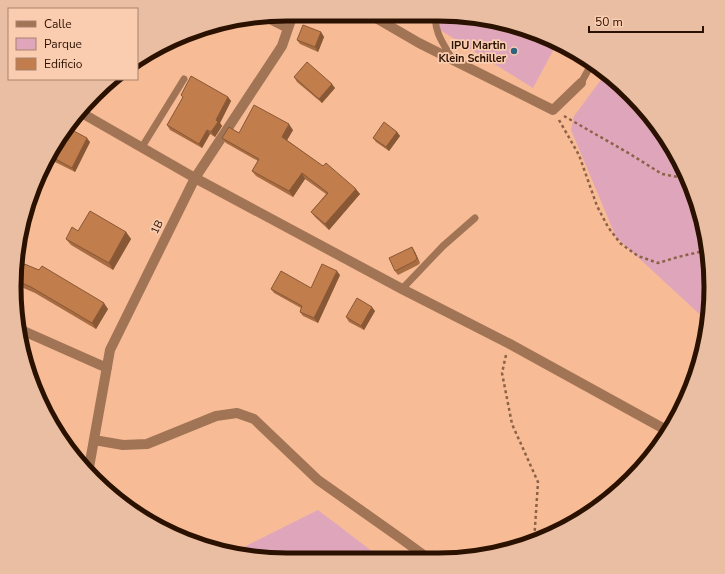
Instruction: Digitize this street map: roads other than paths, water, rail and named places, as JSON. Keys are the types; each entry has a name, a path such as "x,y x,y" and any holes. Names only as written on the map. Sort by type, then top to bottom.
{"street":[{"name":"1B","path":"89,464 110,350 196,178 282,46 290,21"},
{"path":"381,21 419,43 553,110 581,83"},
{"path":"275,22 288,28"},
{"path":"85,115 196,178 402,289 508,343 663,428"},
{"path":"25,331 107,368"},
{"path":"94,440 123,445 147,444 216,416 237,414 254,420 318,480 421,553"}],"lane":[{"path":"435,21 439,36 452,60"},
{"path":"581,83 589,68"},
{"path":"142,147 184,79"},
{"path":"402,289 443,246 475,218"}],"place":[{"name":"IPU Martin Klein Schiller","path":"514,51"}]}
